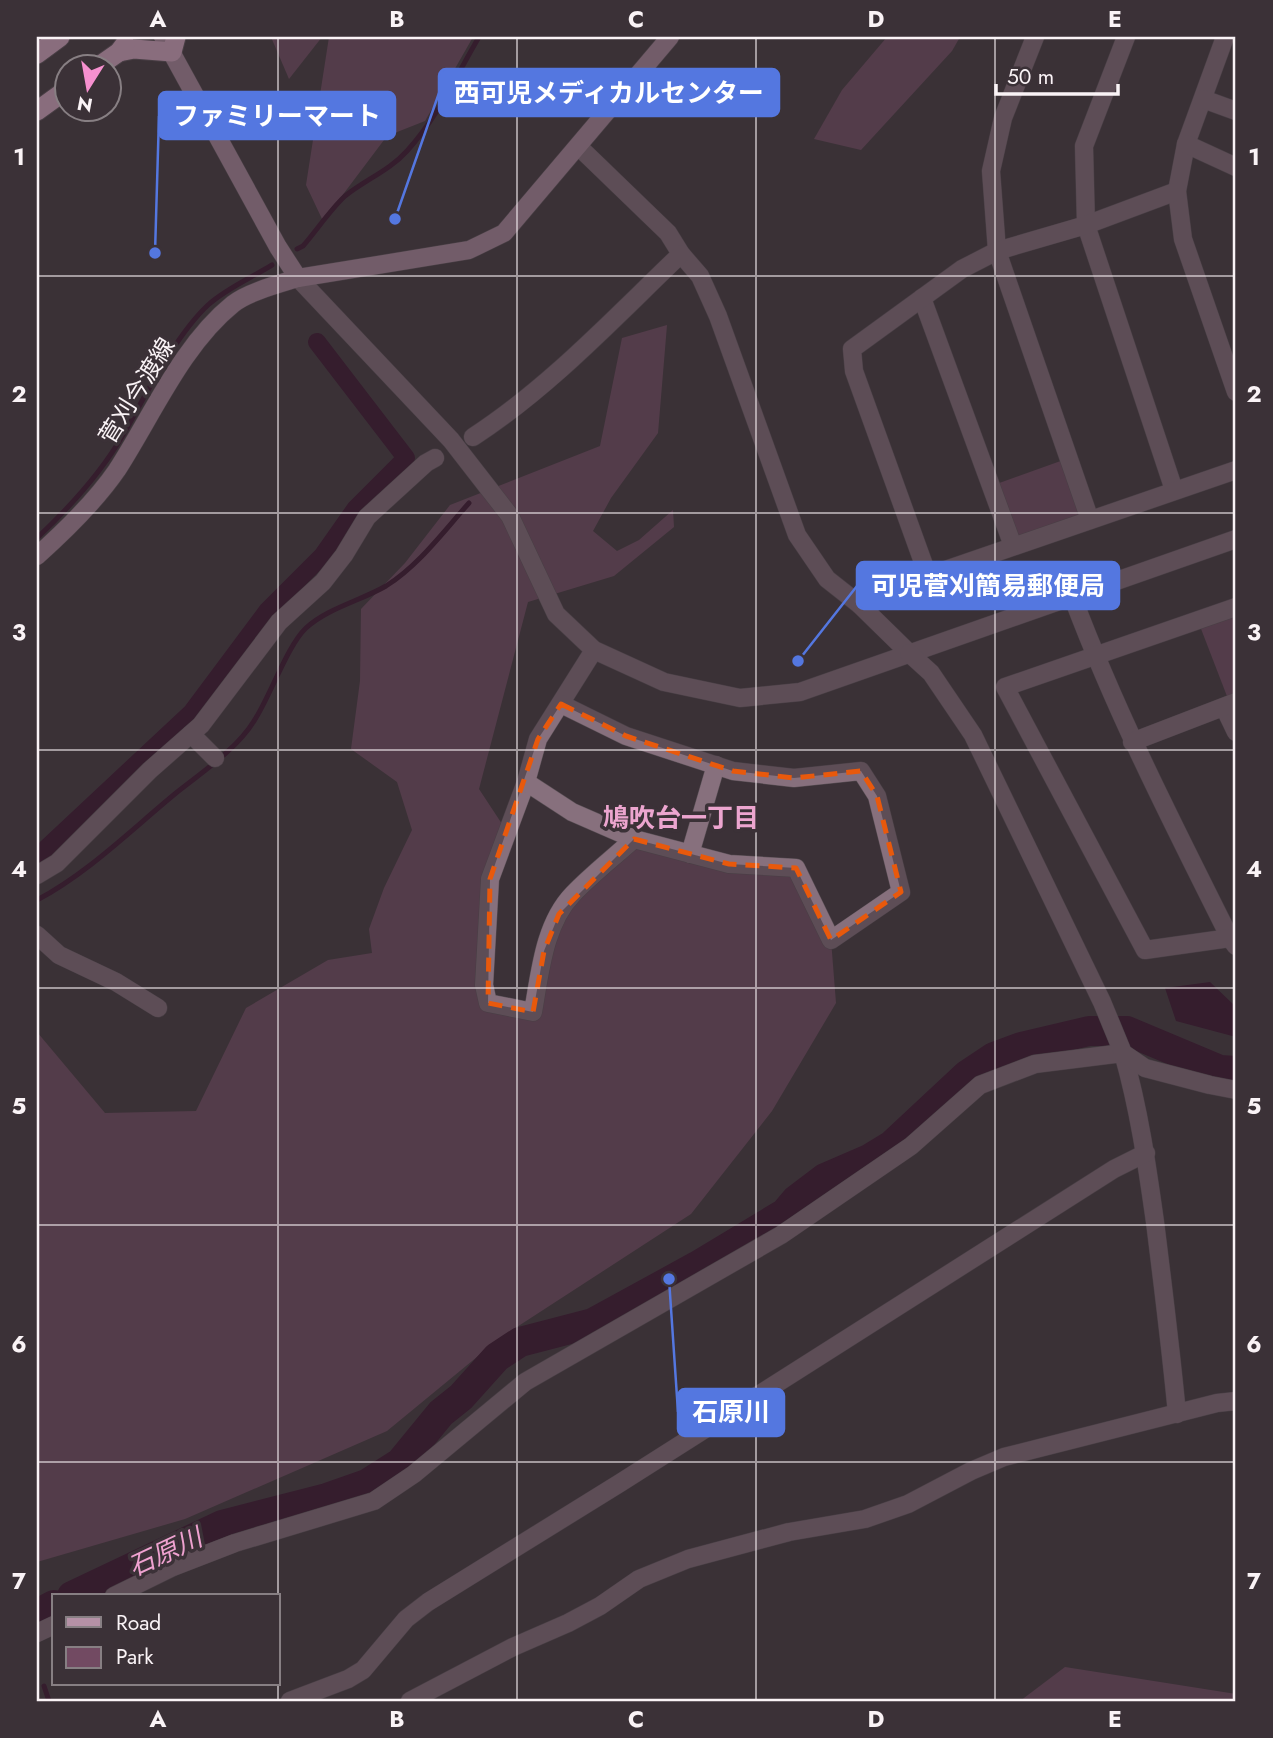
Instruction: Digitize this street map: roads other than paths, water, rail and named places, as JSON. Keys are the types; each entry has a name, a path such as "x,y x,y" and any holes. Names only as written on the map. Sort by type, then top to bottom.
{"highway":[{"path":"37,54 60,37"},
{"path":"124,44 134,49 170,42"},
{"path":"37,111 52,100"}],"main road":[{"name":"菅刈今渡線","path":"37,556 81,514 116,471 191,349 234,303 274,285 298,278 469,250 505,233 670,37"},
{"path":"170,42 278,247 298,278"}],"street":[{"path":"1035,37 1003,118 991,171 997,251 1090,520"},
{"path":"1126,37 1084,146 1087,225 1174,490"},
{"path":"1225,37 1186,144 1177,191 1183,239 1236,392"},
{"path":"1203,99 1236,111"},
{"path":"1186,144 1236,167"},
{"path":"579,147 668,233 681,254 700,276 718,316 797,535 827,579 860,605 931,673 973,735 1102,1003 1123,1053 1134,1091 1146,1153 1177,1414"},
{"path":"928,576 854,371 852,349 962,269 997,251 1087,225 1177,191"},
{"path":"473,438 501,419 577,354 681,254"},
{"path":"298,278 451,440 510,516 556,614 593,650 664,682 740,698 800,692 1236,539"},
{"path":"922,298 1013,546"},
{"path":"37,875 57,863 150,769 201,725 279,622 323,582 344,555 367,517 426,463 435,458"},
{"path":"860,605 928,576 1236,470"},
{"path":"1073,598 1095,657 1132,742 1233,942 1144,950 1005,687 1095,657 1236,607"},
{"path":"593,650 538,739 526,782 490,879 484,985 488,1003 533,1012 544,951 559,914 572,895 634,839"},
{"path":"526,782 572,813 634,839 729,864 796,868 831,940 901,892 877,796 861,771 794,778 733,771 626,736 561,704"},
{"path":"1132,742 1230,704 1236,732"},
{"path":"191,734 215,758"},
{"path":"690,854 716,765"},
{"path":"37,935 58,955 117,982 158,1008"},
{"path":"118,1594 173,1567 235,1543 373,1501 414,1474 525,1382 781,1235 911,1146 980,1086 1035,1064 1123,1053 1145,1068 1236,1090"},
{"path":"290,1701 363,1670 406,1619 428,1602 1114,1169 1146,1153"},
{"path":"410,1701 513,1647 600,1606 639,1579 688,1559 789,1532 865,1519 908,1504 1004,1457 1217,1403 1236,1401"}],"waterway":[{"path":"297,249 303,246 345,196 393,164 407,151 437,110 479,37"},
{"path":"37,538 105,463 151,384 196,318 223,293 272,265"},
{"path":"37,857 192,712 268,610 323,555 356,508 406,458 317,342"},
{"path":"37,900 92,864 228,751 254,721 285,659 306,628 324,615 398,578 430,548 469,503"},
{"name":"石原川","path":"76,1594 222,1525 327,1498 367,1484 400,1463 441,1413 461,1397 497,1357 520,1342 593,1323 697,1266 785,1213 796,1200 825,1178 869,1159 892,1145 967,1075 994,1057 1021,1047 1089,1031 1127,1031 1220,1070 1236,1071"},
{"name":"石原川","path":"37,1614 52,1606"},
{"path":"44,1686 49,1701"}],"place":[{"name":"西可児メディカルセンター","path":"395,219"},
{"name":"ファミリーマート","path":"155,253"},
{"name":"可児菅刈簡易郵便局","path":"798,661"},
{"name":"石原川","path":"669,1279"}],"district":[{"name":"鳩吹台一丁目","path":"681,818"}]}
